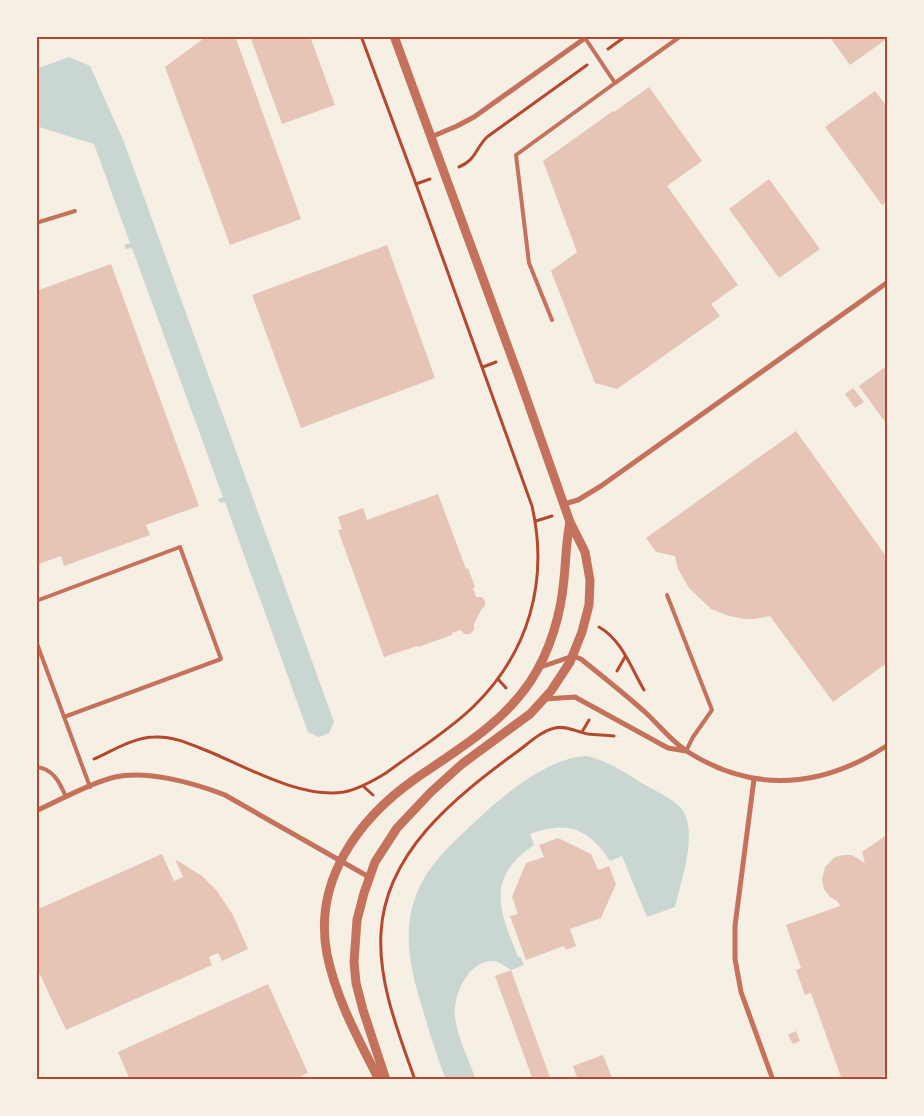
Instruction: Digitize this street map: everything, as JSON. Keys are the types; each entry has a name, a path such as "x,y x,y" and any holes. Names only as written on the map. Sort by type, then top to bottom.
{"street":[{"path":"386,1080 359,997 354,962 357,920 375,862 388,840 409,814 462,764 522,720 544,699 561,677 573,656 589,605 589,570 582,546 570,522 394,36"},
{"path":"431,137 474,117 586,37"},
{"path":"564,504 578,500 601,486 888,282"},
{"path":"379,1080 345,1010 327,954 326,914 331,887 340,861 357,833 376,812 408,784 491,725 516,700 530,681 548,648 558,616 564,583 566,544 570,522"},
{"path":"538,668 573,656 581,659 610,682 686,751 724,771 754,779 790,780 830,774 857,764 888,745"},
{"path":"544,699 575,697 668,748 686,751"},
{"path":"36,811 108,779 122,776 164,778 200,786 239,803 369,877"},
{"path":"754,779 735,926 735,959 741,992 773,1080"}],"lane":[{"path":"552,320 529,263 516,155 681,36"},
{"path":"586,37 615,83"},
{"path":"36,223 75,211"},
{"path":"36,601 180,548 221,659 64,717"},
{"path":"666,595 712,710 693,737 686,751"},
{"path":"36,641 90,787"},
{"path":"36,767 45,769 55,777 66,797"}],"path":[{"path":"81,765 141,739 164,737 195,746 294,788 317,792 344,792 363,786 386,773 462,716 481,699 504,671 515,653 527,625 532,610 538,568 539,542 536,520 522,475 483,367 361,36"},
{"path":"416,184 444,174 471,160 487,137 626,36"},
{"path":"483,367 499,361"},
{"path":"585,622 607,632 617,643 647,697"},
{"path":"415,1080 389,1000 381,954 382,922 396,876 404,859 418,839 463,795 497,767 553,728 561,727 582,732"}],"shaded area":[{"path":"69,57 90,66 124,142 334,722 329,733 319,737 308,732 225,502 220,503 218,499 223,497 132,248 126,249 124,245 130,243 94,144 36,126 36,69"},
{"path":"587,756 617,768 668,798 680,807 686,816 689,841 675,907 647,917 622,856 610,861 594,841 585,834 566,828 555,828 530,834 534,845 518,858 508,870 502,883 501,896 506,925 518,957 521,957 524,965 511,970 501,963 494,961 485,962 469,973 459,990 456,1000 455,1018 461,1042 476,1080 446,1080 433,1044 410,960 409,929 415,898 422,882 436,861 491,807 523,782 548,767 561,761"}],"building":[{"path":"207,36 235,36 301,219 230,245 165,67"},
{"path":"250,36 310,36 335,105 282,124"},
{"path":"829,36 888,36 888,38 850,65"},
{"path":"649,87 702,161 667,186 738,285 711,304 720,316 617,389 595,383 551,271 577,252 543,161"},
{"path":"875,91 888,108 888,201 882,205 825,127"},
{"path":"769,179 820,249 779,278 729,209"},
{"path":"387,245 435,378 301,428 252,295"},
{"path":"111,264 199,506 146,525 150,535 64,566 61,556 36,565 36,291"},
{"path":"888,365 888,426 859,386"},
{"path":"853,388 864,402 855,408 845,394"},
{"path":"796,431 888,559 888,662 833,702 770,616 745,619 729,616 711,609 689,588 678,569 675,556 656,552 646,538"},
{"path":"438,494 466,569 468,568 475,587 473,588 476,597 482,597 485,601 485,606 474,624 474,630 470,634 464,634 461,630 418,647 384,657 338,530 342,529 338,517 363,508 367,520"},
{"path":"888,834 888,1074 873,1080 834,1080 841,1077 811,993 805,995 796,970 801,968 786,925 840,906 824,889 822,880 825,867 835,857 843,855 852,855 865,863 862,852"},
{"path":"558,838 591,854 598,870 609,866 616,884 601,918 570,929 576,946 566,950 564,946 526,960 510,916 518,914 512,897 526,863 544,857 539,845"},
{"path":"162,854 174,881 183,877 175,859 202,876 217,891 233,915 248,949 222,961 218,953 209,957 212,965 66,1030 36,966 36,910"},
{"path":"511,970 551,1080 533,1080 495,976"},
{"path":"268,984 308,1073 292,1080 130,1080 118,1052"},
{"path":"796,1031 800,1041 793,1044 788,1035"},
{"path":"603,1055 613,1080 578,1080 573,1066"}]}
